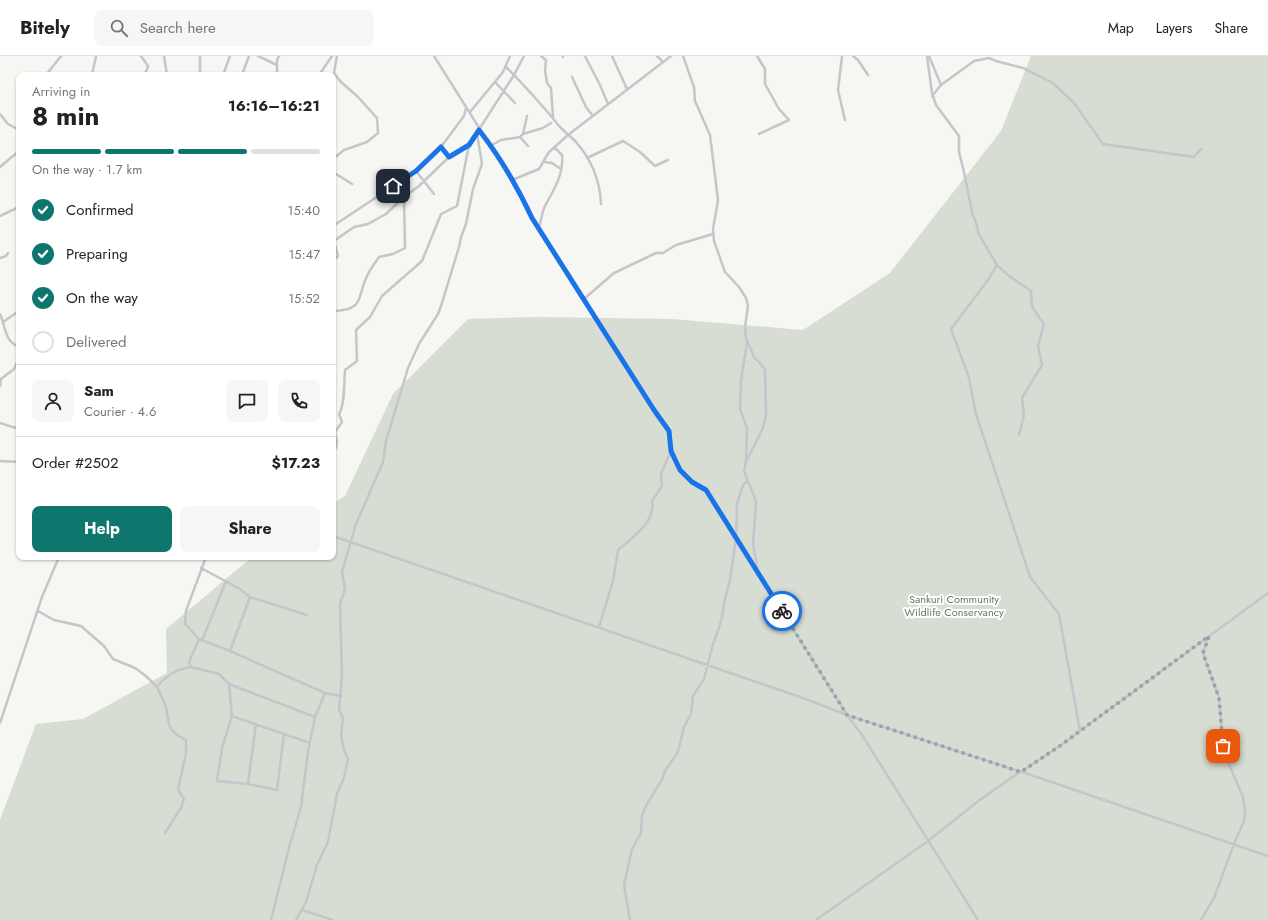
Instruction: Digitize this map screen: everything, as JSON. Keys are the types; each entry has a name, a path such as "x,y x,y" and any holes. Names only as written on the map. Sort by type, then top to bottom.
{"street":[{"path":"48,72 61,56"},
{"path":"141,56 148,66 146,72"},
{"path":"164,56 167,72"},
{"path":"200,56 200,72"},
{"path":"224,72 230,56"},
{"path":"243,72 249,56"},
{"path":"258,56 277,65"},
{"path":"277,72 279,56"},
{"path":"321,72 332,56"},
{"path":"334,72 337,56"},
{"path":"434,56 466,108 470,112 479,130 512,180 532,218 585,298 654,410 666,424 669,431 671,451 684,476 706,490 978,920"},
{"path":"470,112 506,67 510,56"},
{"path":"336,240 354,227 364,226 386,214 404,197 424,182 449,157 469,145 514,75 524,56"},
{"path":"540,56 546,60 545,70 547,83 551,88 553,117"},
{"path":"585,56 608,104"},
{"path":"612,56 627,89"},
{"path":"657,56 663,62"},
{"path":"512,180 539,169 554,147 568,135 592,115 671,56"},
{"path":"684,56 694,87 695,101 710,135 718,200 713,234 714,241 725,272 739,287 746,298 748,306 745,327 747,341 754,357 766,369 766,406 763,428 746,462"},
{"path":"757,56 765,69 765,84 779,109 789,120 759,134"},
{"path":"842,56 838,90 845,120"},
{"path":"853,56 858,60 868,75"},
{"path":"928,56 941,85"},
{"path":"928,56 929,81 932,96 936,105 959,136 959,152 978,233 997,265 1031,292 1032,307 1044,324 1038,346 1042,365 1022,398 1024,415 1019,435"},
{"path":"93,72 96,57"},
{"path":"932,96 941,85 974,61 989,58 1023,68 1053,83 1074,103 1103,144 1194,157 1201,150"},
{"path":"506,67 577,143 587,158 599,185 601,204"},
{"path":"336,76 340,81 358,96 377,118 378,133 367,142 344,150 336,157"},
{"path":"572,77 586,107 592,115"},
{"path":"495,82 515,103"},
{"path":"336,224 416,171 441,147 464,116 466,108"},
{"path":"0,114 8,124 16,128"},
{"path":"523,134 527,116"},
{"path":"490,146 501,140 520,137 523,134 543,128 551,123"},
{"path":"296,920 306,902 317,865 328,842 336,800 344,778 348,759 344,750 341,735 342,718 339,710 342,675 340,604 346,589 342,572 356,524 383,462 386,441 408,368 419,344 438,314 442,303 466,224 473,188 482,164 477,134"},
{"path":"520,137 528,146"},
{"path":"587,158 623,141 640,152 655,166 668,160"},
{"path":"336,431 342,422 339,414 343,408 345,370 357,361 356,330 370,317 382,296 422,261 441,214 457,206 469,145"},
{"path":"441,147 449,157"},
{"path":"539,227 544,209 559,180 562,155 554,147"},
{"path":"0,167 16,154"},
{"path":"545,162 552,163 561,169"},
{"path":"416,171 434,194"},
{"path":"336,174 352,184"},
{"path":"336,311 348,310 354,307 359,300 368,274 379,257 393,254 405,248 404,197"},
{"path":"0,216 16,208"},
{"path":"585,298 614,273 656,253 663,253 676,245 713,234"},
{"path":"336,248 338,256 336,258"},
{"path":"0,258 6,256 8,253"},
{"path":"997,265 988,280 951,329 969,378 976,414 1030,577 1059,614 1080,731"},
{"path":"3,322 16,313"},
{"path":"0,314 5,334 10,341 16,345"},
{"path":"747,341 741,381 740,409 746,428 746,462 744,472 756,501 754,544 759,575"},
{"path":"0,386 1,379 14,368 16,364"},
{"path":"0,423 16,428"},
{"path":"336,437 336,448"},
{"path":"599,627 613,580 618,550 641,530 654,509 652,501 662,486 661,474 671,451"},
{"path":"0,461 16,462"},
{"path":"630,920 624,885 632,849 641,833 642,815 648,802 662,780 665,771 678,752 684,727 691,714 693,696 704,678 722,618 736,538 736,504 743,485 747,481"},
{"path":"336,537 708,664 847,715 1021,772 1268,856"},
{"path":"0,722 38,611 58,560"},
{"path":"205,560 186,611 185,624 199,639 326,693 341,696"},
{"path":"201,568 240,589 250,597 306,615"},
{"path":"202,641 226,581"},
{"path":"816,920 928,840 981,799 1080,731 1268,593"},
{"path":"230,651 250,597"},
{"path":"38,611 54,620 81,626 104,646 113,659 135,668 157,687 166,707 168,724 178,736 186,740 186,753 178,790 184,799 182,808 165,833"},
{"path":"1201,919 1214,898 1244,821 1245,804 1224,753 1219,698 1203,653 1209,636"},
{"path":"192,667 190,662 199,639"},
{"path":"157,687 172,673 181,669 192,667 219,674 229,684 315,717"},
{"path":"229,684 232,716 222,748 217,781 248,784 277,790 284,734"},
{"path":"271,920 301,807 315,717 326,693"},
{"path":"232,716 310,743"},
{"path":"248,784 256,724"},
{"path":"302,910 333,920"}],"green space":[{"name":"Sankuri Community Wildlife Conservancy","path":"1031,56 1268,56 1268,920 0,920 0,820 36,724 83,719 167,673 166,629 248,560 336,560 336,501 345,496 393,394 468,319 538,317 672,319 803,330 890,273 1001,131"}],"way so far":[{"path":"782,611 847,715 1021,772 1061,745 1209,636 1203,649 1203,653 1219,698 1223,746"}],"route":[{"path":"393,186 405,180 441,147 449,157 469,145 479,130 512,180 532,218 608,335 654,410 666,424 669,431 671,450 680,470 684,476 696,485 702,487 709,494 782,611"}]}
